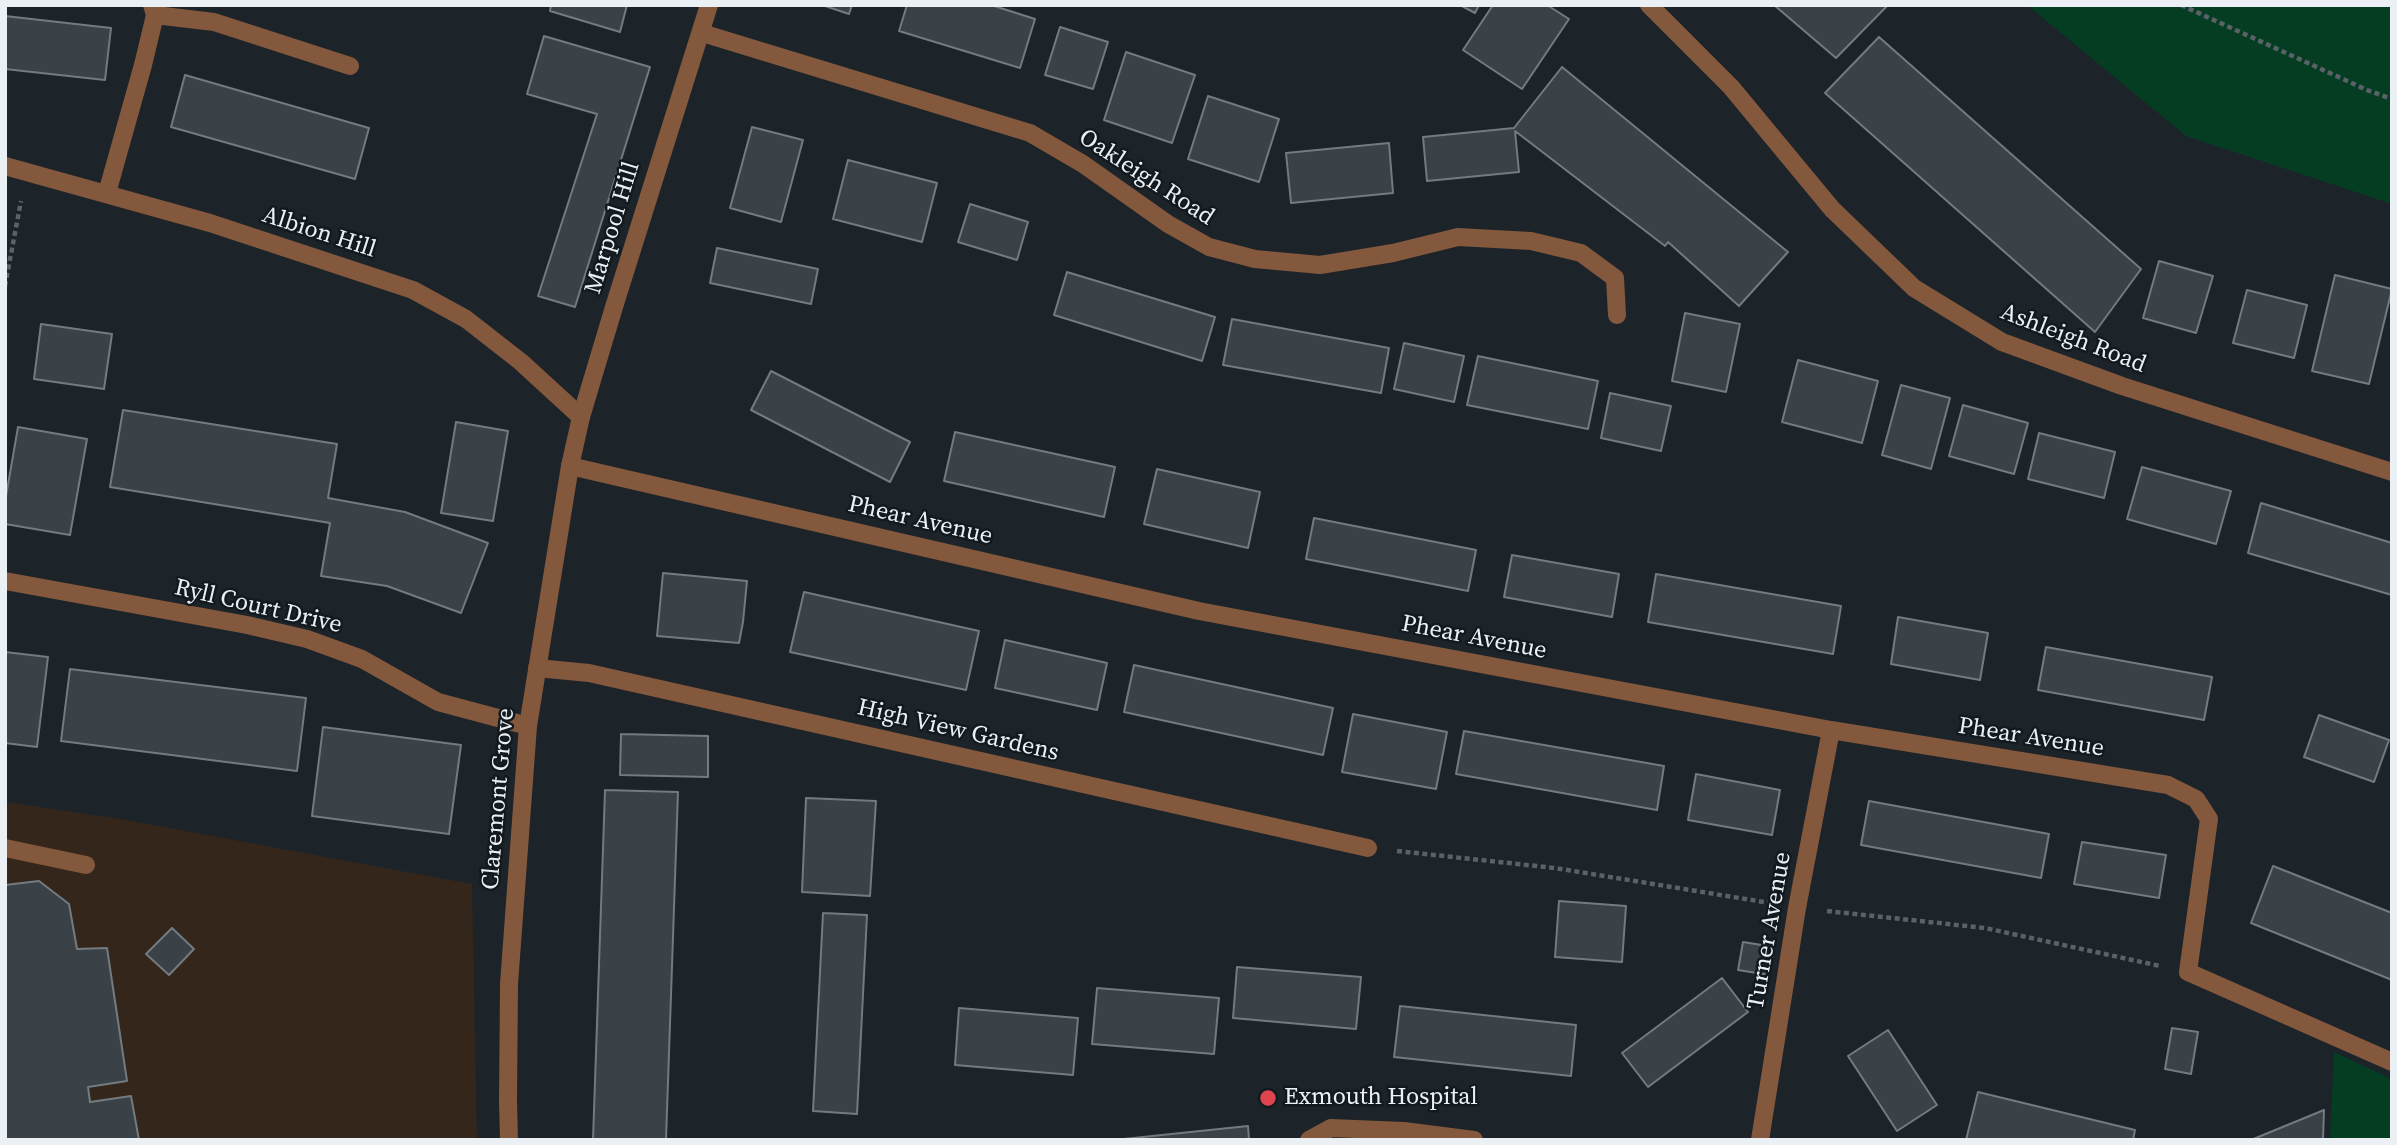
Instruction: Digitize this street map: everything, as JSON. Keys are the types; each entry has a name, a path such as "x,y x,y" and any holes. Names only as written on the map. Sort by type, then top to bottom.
{"street":[{"name":"Marpool Hill","path":"570,466 581,416 709,5"},
{"name":"Ashleigh Road","path":"1649,5 1731,87 1832,209 1914,288 2002,342 2123,386 2392,472"},
{"path":"107,193 143,65 153,10 214,22 350,66"},
{"name":"Oakleigh Road","path":"702,33 1030,133 1083,164 1168,224 1209,247 1255,259 1320,265 1393,253 1458,237 1531,241 1581,253 1615,278 1617,315"},
{"name":"Albion Hill","path":"5,166 210,223 413,290 466,319 521,362 581,416"},
{"name":"Claremont Grove","path":"509,1140 509,984 528,726 570,466"},
{"name":"Phear Avenue","path":"570,466 1199,611 1831,730 2168,785 2196,799 2209,819 2188,972 2392,1062"},
{"name":"Ryll Court Drive","path":"5,581 247,625 307,639 362,659 438,702 528,726"},
{"name":"High View Gardens","path":"537,667 589,673 1368,848"},
{"name":"Turner Avenue","path":"1760,1140 1797,908 1831,730"},
{"path":"5,848 86,865"},
{"path":"1309,1140 1331,1128 1404,1131 1474,1140"}],"path":[{"path":"2181,5 2392,99"},
{"path":"5,286 20,205"}],"shaded area":[{"path":"5,802 115,818 472,884 477,1140 5,1140"}],"green space":[{"path":"2027,5 2392,5 2392,204 2186,136"},
{"path":"2334,1052 2392,1079 2392,1140 2330,1140"}],"building":[{"path":"551,5 627,5 620,32 550,11"},
{"path":"822,5 852,5 849,14"},
{"path":"907,5 991,5 1035,19 1020,68 899,31"},
{"path":"1460,5 1479,5 1475,13"},
{"path":"1493,5 1547,5 1569,19 1522,89 1463,50"},
{"path":"1774,5 1888,5 1836,58"},
{"path":"5,16 111,28 105,80 5,69"},
{"path":"1060,27 1108,42 1093,89 1045,75"},
{"path":"544,36 650,67 575,307 538,296 597,114 527,94"},
{"path":"1879,37 2141,269 2095,332 1825,93"},
{"path":"1126,52 1195,75 1172,143 1104,120"},
{"path":"1562,67 1788,252 1739,306 1668,242 1665,246 1515,131 1519,172 1427,181 1423,137 1514,128"},
{"path":"185,75 369,128 355,179 171,127"},
{"path":"1208,96 1279,119 1259,182 1188,159"},
{"path":"752,127 803,140 781,222 730,208"},
{"path":"1389,143 1393,193 1291,203 1286,153"},
{"path":"848,160 937,183 922,242 833,219"},
{"path":"970,204 1028,222 1017,260 958,242"},
{"path":"717,248 818,269 811,304 710,283"},
{"path":"2159,261 2213,276 2196,333 2143,318"},
{"path":"1067,272 1215,317 1202,361 1054,315"},
{"path":"2335,275 2392,289 2369,384 2312,371"},
{"path":"2247,290 2307,305 2294,358 2233,343"},
{"path":"1685,313 1740,324 1726,392 1672,381"},
{"path":"1232,319 1389,348 1381,393 1223,365"},
{"path":"41,324 112,334 104,389 34,379"},
{"path":"1404,343 1464,356 1454,402 1394,389"},
{"path":"1478,356 1598,381 1588,429 1467,405"},
{"path":"1798,360 1878,381 1862,443 1782,422"},
{"path":"771,371 910,442 890,482 751,410"},
{"path":"1901,385 1950,398 1931,469 1882,455"},
{"path":"1610,393 1671,406 1661,451 1601,438"},
{"path":"1963,405 2028,423 2014,474 1949,456"},
{"path":"123,410 337,444 328,498 405,512 488,543 461,613 387,586 321,576 330,523 110,487"},
{"path":"456,422 508,431 493,521 441,513"},
{"path":"18,427 87,439 70,535 5,524 5,502"},
{"path":"955,432 1115,467 1104,517 944,481"},
{"path":"2039,433 2115,452 2104,498 2028,479"},
{"path":"2142,467 2231,491 2216,544 2127,519"},
{"path":"1157,469 1260,492 1248,548 1144,524"},
{"path":"2261,503 2392,543 2392,595 2248,553"},
{"path":"1314,518 1476,550 1468,591 1306,559"},
{"path":"1512,555 1619,574 1612,617 1504,597"},
{"path":"663,573 747,581 739,643 657,636"},
{"path":"1656,574 1841,606 1833,654 1648,622"},
{"path":"804,592 979,631 966,690 790,652"},
{"path":"1898,617 1988,633 1980,680 1891,664"},
{"path":"1005,640 1107,663 1097,710 995,688"},
{"path":"2046,647 2212,677 2204,720 2038,690"},
{"path":"5,652 48,657 37,747 5,743"},
{"path":"1134,665 1333,708 1323,755 1124,712"},
{"path":"70,669 306,698 297,771 61,741"},
{"path":"1353,714 1447,732 1436,789 1342,772"},
{"path":"2319,715 2389,740 2374,782 2304,757"},
{"path":"323,727 461,745 449,834 312,816"},
{"path":"1464,731 1664,766 1657,810 1456,774"},
{"path":"621,734 708,736 708,777 620,775"},
{"path":"1696,774 1780,790 1772,835 1688,820"},
{"path":"605,790 678,792 666,1140 593,1140"},
{"path":"806,798 876,801 870,896 802,892"},
{"path":"1869,801 2049,834 2041,878 1861,845"},
{"path":"2082,842 2166,855 2159,898 2074,884"},
{"path":"2273,866 2392,913 2392,980 2251,923"},
{"path":"39,881 69,904 77,949 107,948 127,1081 88,1087 90,1102 131,1096 139,1140 5,1140 5,885"},
{"path":"1559,901 1626,906 1622,962 1555,957"},
{"path":"823,913 867,915 857,1114 813,1111"},
{"path":"172,928 194,949 169,975 146,954"},
{"path":"1743,942 1774,947 1769,975 1738,970"},
{"path":"1237,967 1361,977 1356,1029 1233,1018"},
{"path":"1722,978 1748,1012 1648,1087 1622,1053"},
{"path":"1097,988 1219,998 1214,1054 1092,1044"},
{"path":"1400,1006 1576,1025 1571,1076 1394,1057"},
{"path":"959,1008 1078,1018 1073,1075 955,1065"},
{"path":"2172,1028 2198,1032 2191,1074 2165,1069"},
{"path":"1888,1030 1937,1105 1897,1131 1848,1056"},
{"path":"1978,1092 2135,1130 2133,1140 1966,1140"},
{"path":"2324,1110 2323,1140 2251,1140"},
{"path":"1248,1126 1249,1140 1114,1140"}],"place":[{"name":"Exmouth Hospital","path":"1268,1098"}]}
